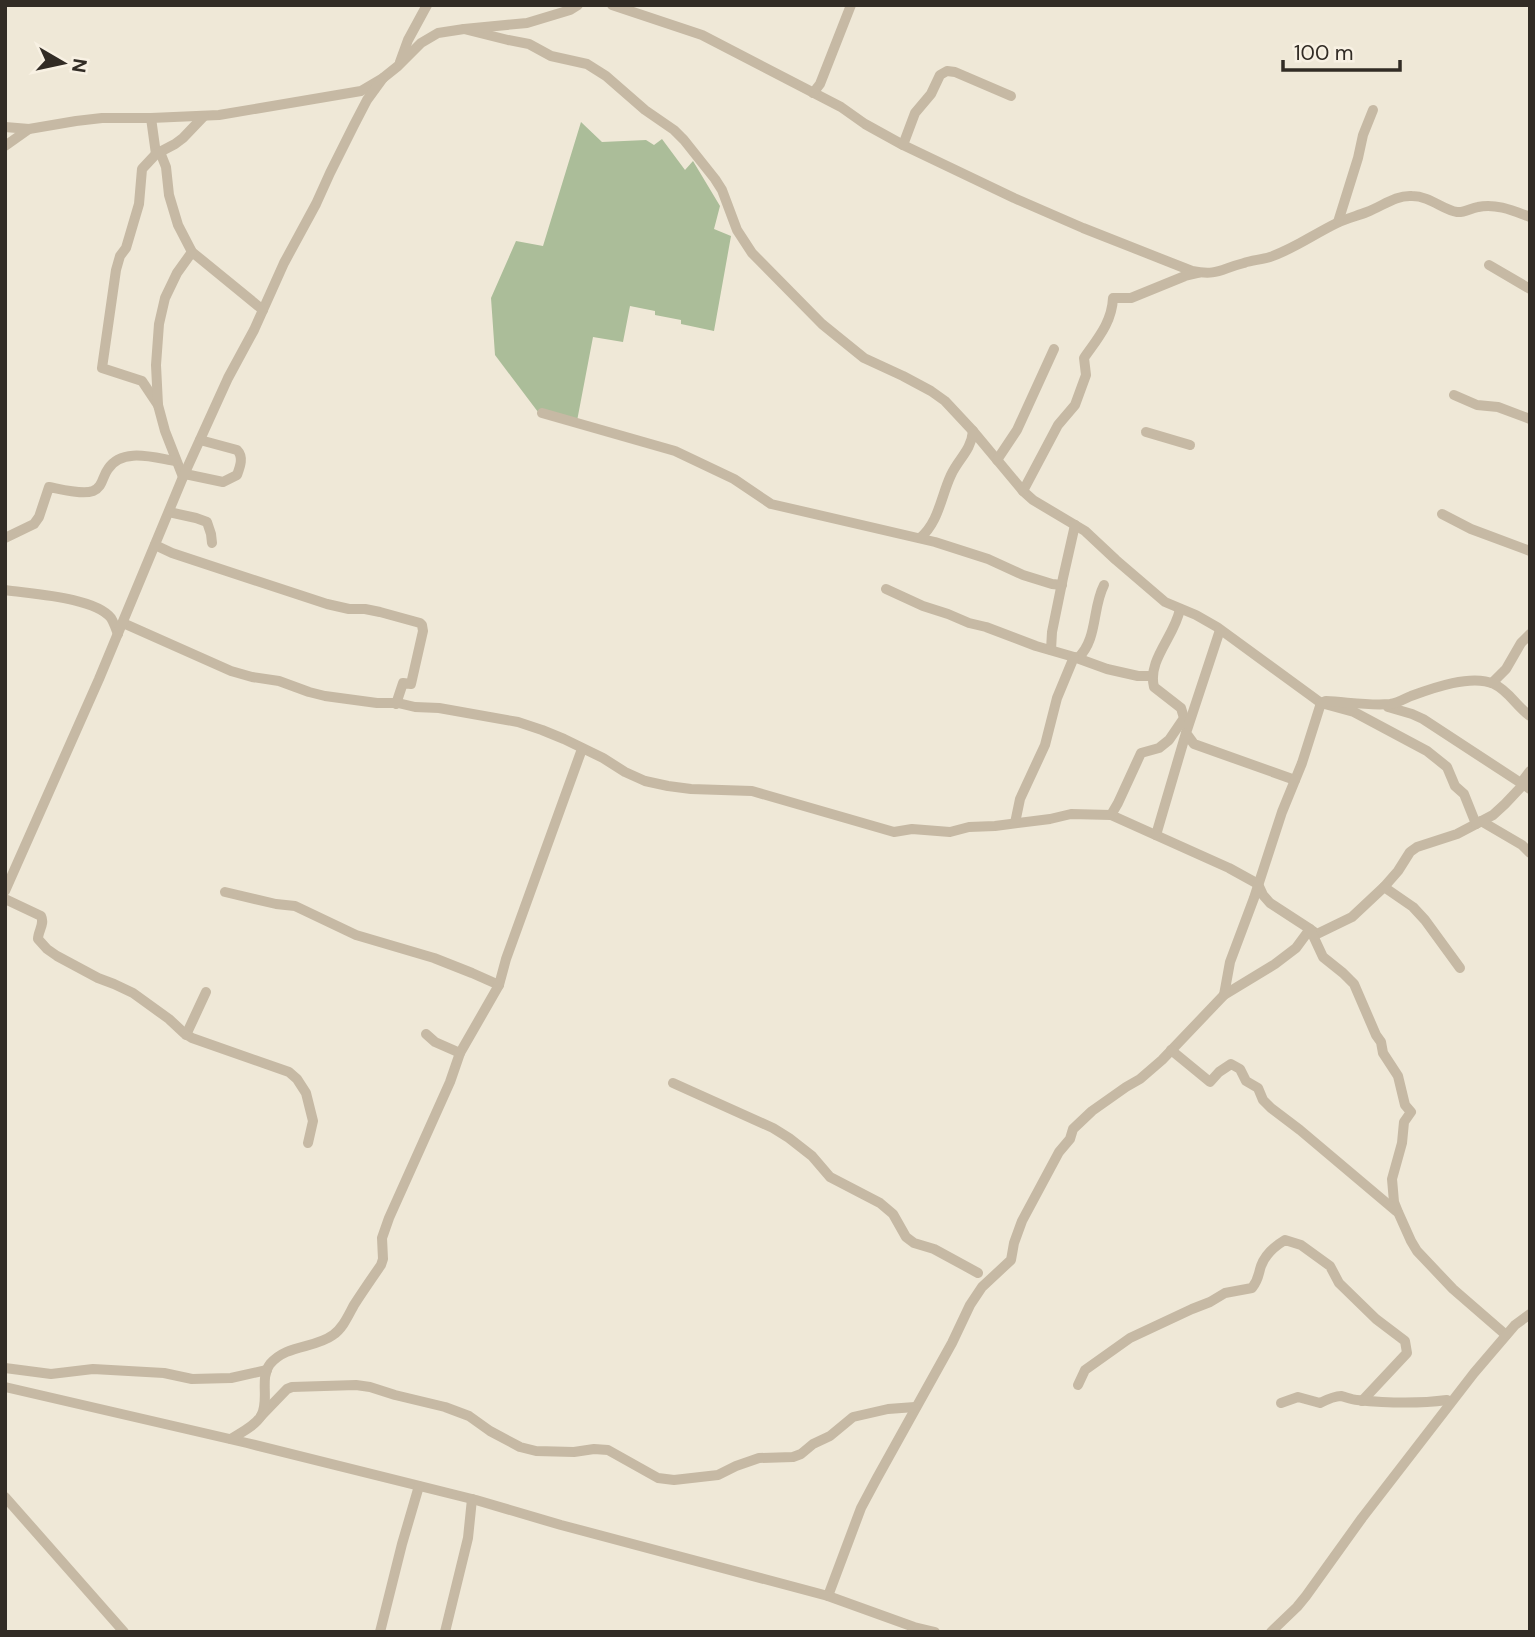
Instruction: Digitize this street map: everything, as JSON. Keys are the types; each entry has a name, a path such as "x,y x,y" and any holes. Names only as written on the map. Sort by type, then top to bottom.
{"street":[{"path":"398,66 408,40 427,5"},
{"path":"5,127 29,129 102,118 204,116 338,96 361,91 383,78 421,43 438,33 527,23 578,5"},
{"path":"612,5 702,35 813,93 903,145 1014,198 1083,229 1181,268 1201,273 1212,274 1242,263 1268,258 1338,222 1371,211 1398,197 1413,195 1458,212 1480,206 1493,206 1530,217"},
{"path":"813,93 820,84 851,5"},
{"path":"464,29 528,44 551,56 587,64 607,76 645,110 684,139 722,190 737,230 752,253 822,324 864,358 939,396 951,406 1023,491 1033,500 1085,531 1157,596 1220,629 1321,703 1354,712 1427,751 1447,767 1455,786 1464,794 1479,823 1522,845 1530,853"},
{"path":"903,145 915,113 931,94 944,71 955,72 1011,96"},
{"path":"5,891 228,378 354,125 383,78"},
{"path":"1338,222 1373,110"},
{"path":"158,405 142,381 102,368 116,270 139,207 142,169 158,153 183,138 204,116"},
{"path":"151,118 158,153 166,167 169,195 178,225 192,252 263,310"},
{"path":"5,146 29,129"},
{"path":"184,476 176,461 158,405 156,365 165,298 177,273 192,252"},
{"path":"1489,265 1530,289"},
{"path":"1023,491 1058,425 1074,405 1086,374 1084,358 1103,331 1112,312 1113,298 1131,298 1185,276 1201,273"},
{"path":"997,460 1017,430 1054,349"},
{"path":"1454,395 1477,405 1499,407 1530,419"},
{"path":"542,414 675,451 734,479 771,504 964,550 1023,575 1062,585"},
{"path":"920,538 931,527 951,474 969,449 973,431"},
{"path":"1146,432 1190,445"},
{"path":"184,476 223,482 237,475 241,461 237,450 200,440"},
{"path":"5,538 34,524 39,517 48,487 87,493 101,486 108,469 120,459 143,456 176,461"},
{"path":"169,512 206,522 212,543"},
{"path":"1442,514 1471,529 1530,551"},
{"path":"1051,650 1052,632 1075,524"},
{"path":"155,545 327,604 380,612 420,623 423,631 411,684 403,683 396,704"},
{"path":"1016,822 1020,799 1045,745 1057,698 1076,658 1085,652 1104,585"},
{"path":"886,589 969,624 986,626 1107,669 1138,676 1153,676"},
{"path":"5,590 72,599 98,608 121,628 253,677 279,681 325,696 439,708 518,722 542,730 645,780 691,789 752,791 894,832 912,829 950,832 969,827 1050,819 1071,814 1111,815 1228,867 1258,884 1270,903 1317,934 1352,917 1384,887 1410,852 1417,847 1457,834 1479,823 1493,815 1526,787"},
{"path":"1111,815 1141,753 1159,748 1169,740 1184,718 1181,708 1154,687 1153,676 1156,661 1175,628 1180,609"},
{"path":"1156,835 1220,629"},
{"path":"1492,684 1530,634"},
{"path":"1379,705 1469,680 1492,684 1508,693 1530,716"},
{"path":"1321,703 1326,701 1379,705 1412,714 1526,787"},
{"path":"1224,995 1230,962 1302,764 1321,703"},
{"path":"1186,733 1194,744 1295,780"},
{"path":"261,1416 268,1366 298,1347 331,1336 340,1329 381,1265 382,1238 388,1218 450,1082 460,1053 499,985 582,749"},
{"path":"1526,787 1524,779 1530,771"},
{"path":"5,870 27,841"},
{"path":"1384,887 1413,907 1460,968"},
{"path":"225,892 295,906 356,935 434,958 499,985"},
{"path":"5,899 41,916 43,922 38,939 52,953 97,978 133,993 186,1035 289,1072 306,1093 313,1121 308,1143"},
{"path":"828,1596 861,1508 977,1293 1011,1260 1022,1221 1073,1129 1092,1111 1140,1079 1224,995 1275,964 1296,948 1311,929"},
{"path":"1311,929 1323,957 1343,973 1357,991 1381,1042 1383,1053 1398,1076 1405,1105 1411,1112 1404,1122 1402,1143 1392,1179 1394,1202 1411,1241 1453,1289 1506,1335"},
{"path":"186,1035 206,992"},
{"path":"426,1034 435,1042 460,1053"},
{"path":"1171,1050 1210,1082 1231,1064 1240,1069 1247,1081 1258,1088 1263,1100 1271,1108 1398,1212"},
{"path":"673,1083 773,1128 812,1156 830,1177 880,1203 893,1214 906,1237 914,1243 934,1249 978,1273"},
{"path":"1078,1385 1086,1370 1130,1338 1225,1293 1252,1287 1259,1279 1260,1268 1265,1259 1285,1240 1301,1245 1330,1266 1339,1283 1376,1320 1405,1341 1407,1353 1362,1401"},
{"path":"1271,1632 1306,1596 1362,1518 1506,1335 1530,1314"},
{"path":"5,1368 51,1374 93,1369 164,1373 192,1379 231,1378 267,1370"},
{"path":"231,1439 252,1425 292,1387 356,1385 469,1416 514,1445 529,1450 608,1450 659,1478 674,1480 718,1475 759,1458 793,1458 830,1436 853,1417 888,1409 915,1407"},
{"path":"5,1387 231,1439 472,1499 828,1596 935,1632"},
{"path":"1281,1403 1298,1397 1320,1404 1341,1396 1362,1401 1423,1403 1447,1400"},
{"path":"380,1632 419,1486"},
{"path":"5,1497 124,1632"},
{"path":"445,1632 468,1538 472,1499"}],"green space":[{"path":"581,122 602,142 646,140 654,145 662,139 685,170 693,161 720,206 714,229 731,236 714,331 681,324 681,320 630,306 623,342 593,337 577,421 538,412 495,355 491,298 516,241 543,246"}]}
